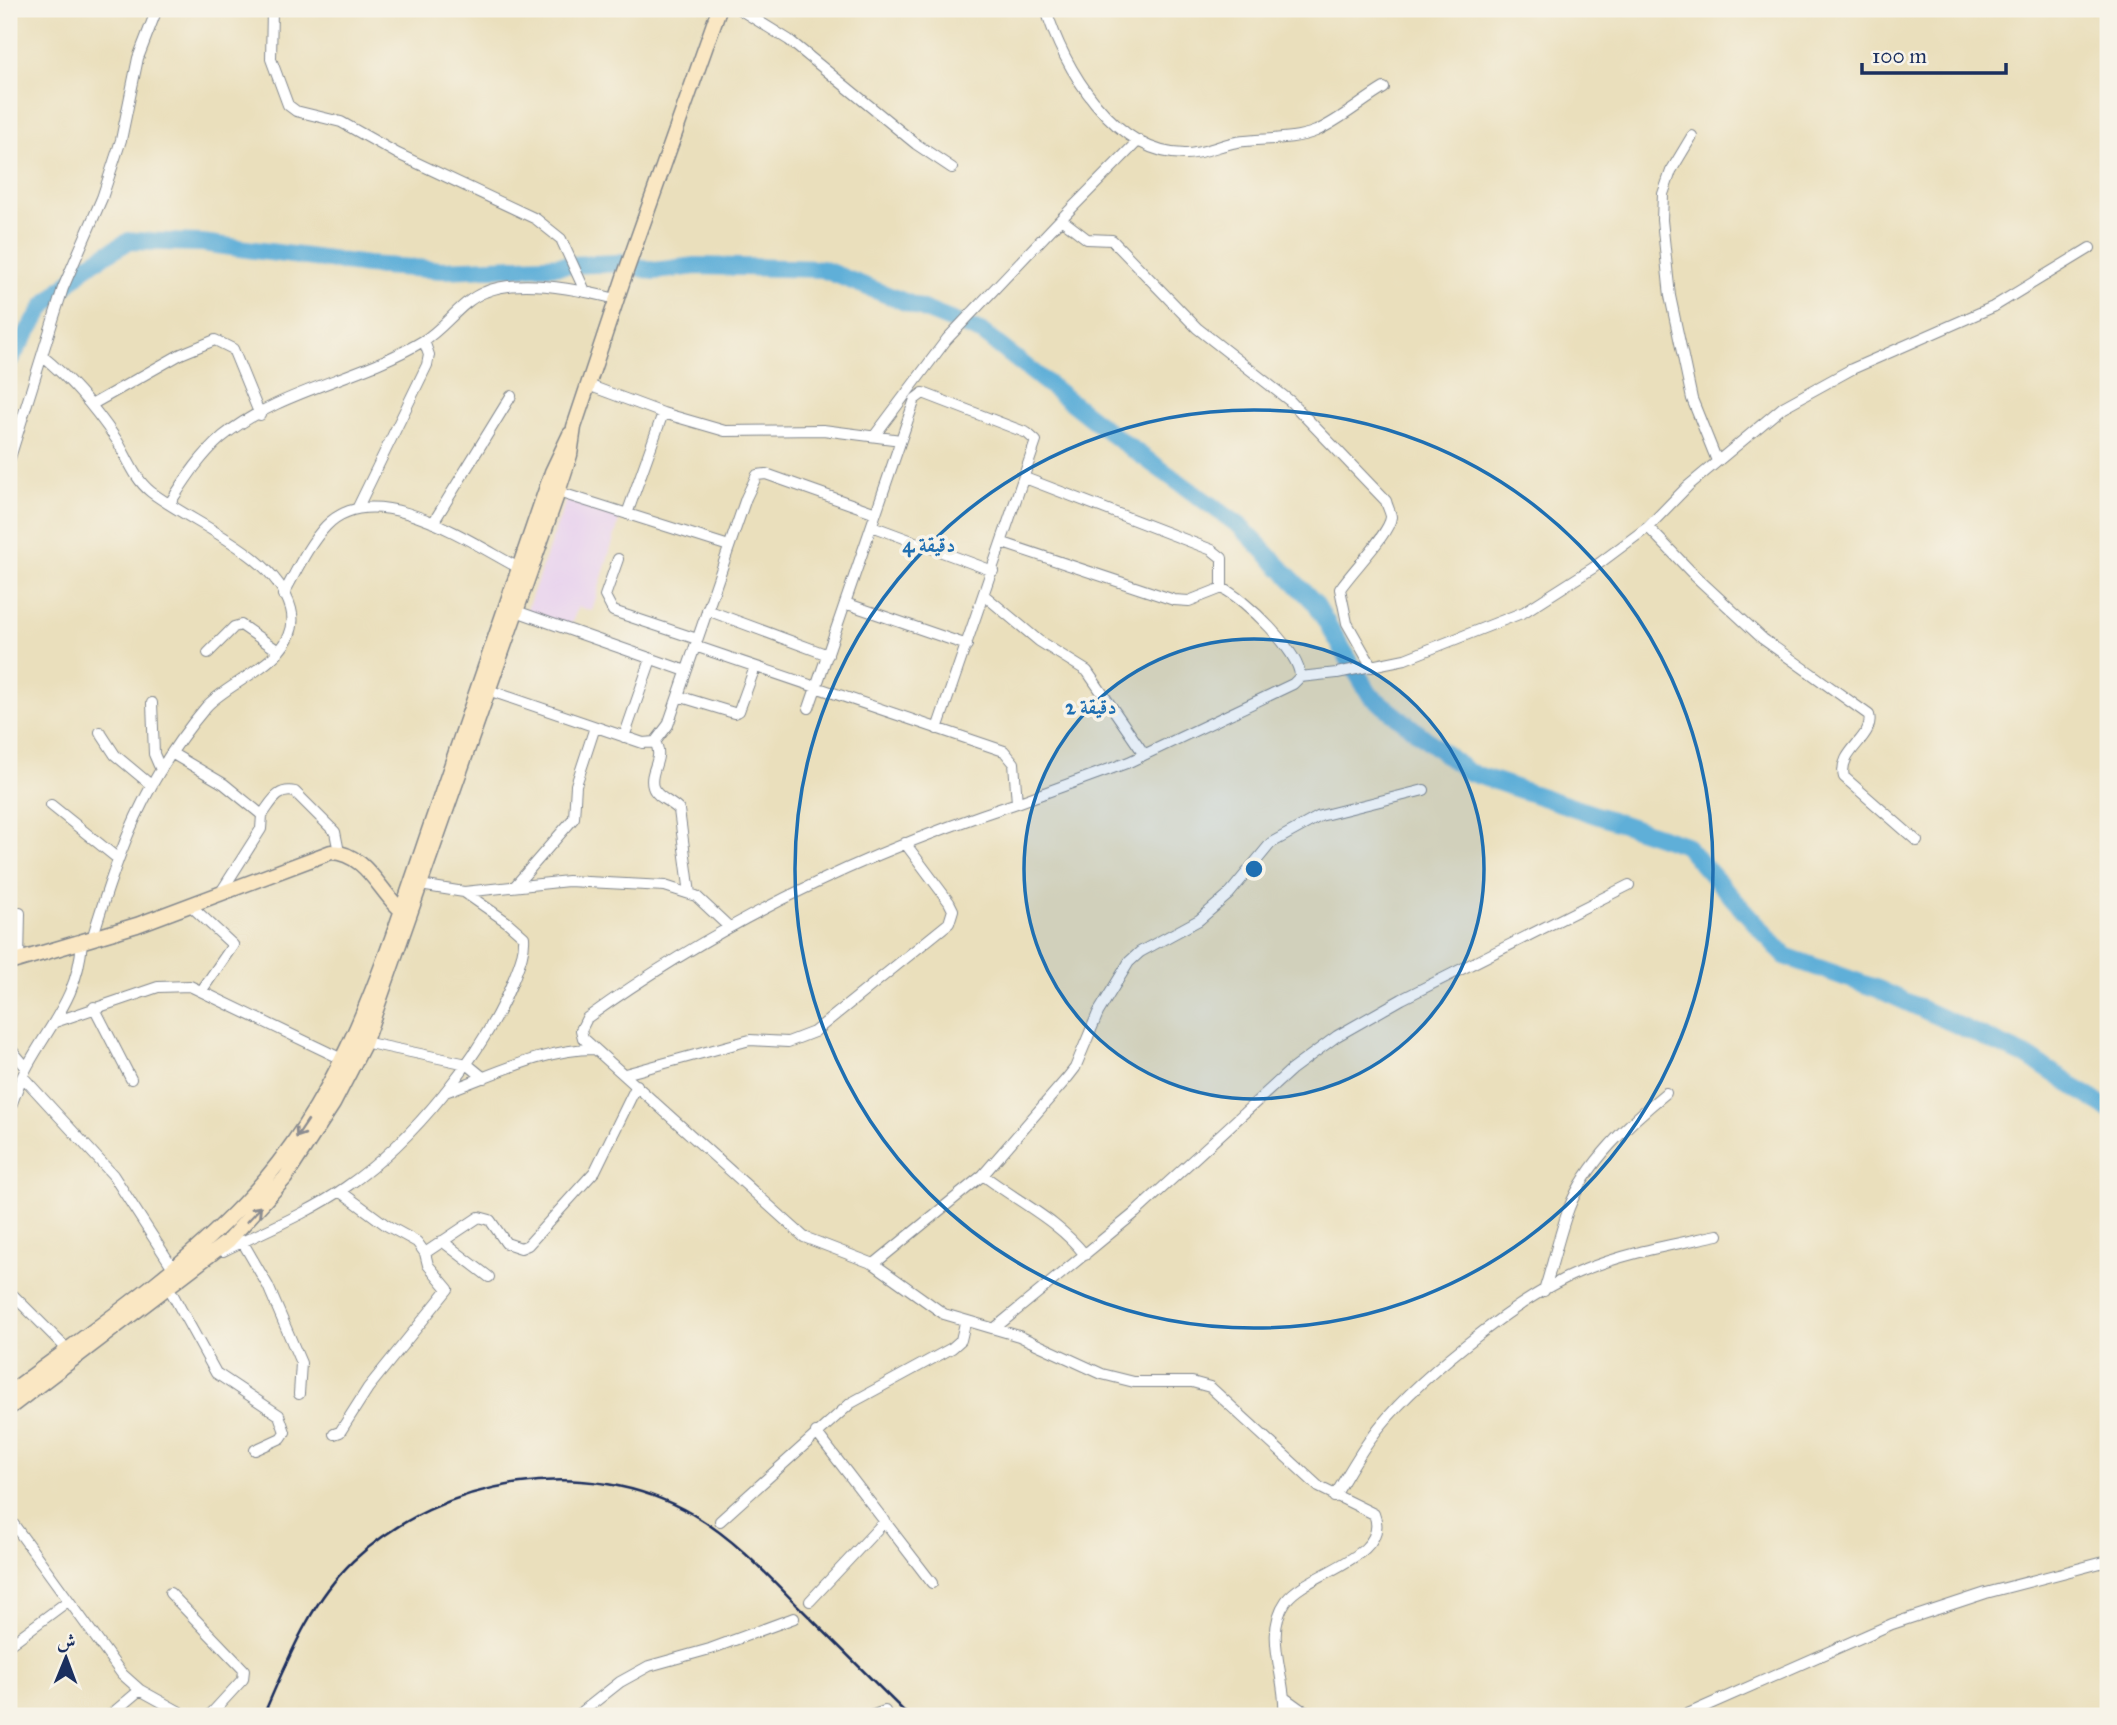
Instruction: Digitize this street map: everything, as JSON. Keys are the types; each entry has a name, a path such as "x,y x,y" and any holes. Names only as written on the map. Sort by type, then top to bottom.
{"main road":[{"path":"9,1393 71,1354 207,1259 256,1213 285,1178 333,1104 416,888 558,492 570,455 574,427 616,299 719,9"},
{"path":"416,888 519,568 560,450 574,427"},
{"path":"14,961 87,940 190,905 318,855 339,852 352,858 382,884 405,912"},
{"path":"382,884 416,888"},
{"path":"9,1408 246,1202 274,1168 359,1041"}],"street":[{"path":"9,461 63,288 110,175 121,140 144,37 157,9"},
{"path":"272,9 271,60 288,105 296,111 341,122 398,154 536,219 561,239 585,291"},
{"path":"738,9 789,40 916,144 952,168"},
{"path":"1046,9 1057,43 1083,91 1101,111 1139,140 1159,150 1186,154 1238,142 1303,135 1318,130 1384,88"},
{"path":"1692,136 1671,171 1663,194 1662,220 1670,296 1692,399 1717,461"},
{"path":"876,435 947,339 1139,140"},
{"path":"1061,219 1087,239 1112,240 1197,328 1290,401 1386,501 1391,516 1384,536 1356,565 1339,589 1347,623 1372,667"},
{"path":"1284,1716 1286,1699 1276,1651 1277,1631 1285,1602 1318,1576 1354,1558 1368,1547 1377,1533 1374,1514 1334,1497 1319,1487 1210,1387 1192,1382 1133,1382 1102,1374 995,1328 965,1322 924,1302 874,1264 804,1237 583,1038 581,1030 587,1017 728,926 905,843 1144,754 1293,684 1300,677 1372,667 1462,638 1524,612 1593,568 1648,527 1688,486 1783,407 1852,369 1993,307 2090,248"},
{"path":"170,503 198,460 223,436 260,415 424,341 485,292 506,287 585,291 616,299"},
{"path":"91,405 181,354 215,340 228,344 233,349 260,415"},
{"path":"358,508 427,365 429,355 424,341"},
{"path":"9,1111 24,1072 76,982 87,940 117,858 130,824 151,785 211,702 270,662 289,633 292,621 291,608 266,569 149,491 75,384 42,356"},
{"path":"588,385 663,413 736,432 823,430 901,440"},
{"path":"809,708 916,397 926,394 1033,436 1035,444 937,729"},
{"path":"433,523 511,396"},
{"path":"627,514 663,413"},
{"path":"488,690 643,744 655,742 664,734 754,478 761,474 876,513"},
{"path":"1025,478 1212,550 1222,558 1222,588"},
{"path":"558,492 729,546"},
{"path":"283,595 327,525 341,514 358,508 403,511 433,523 519,568"},
{"path":"872,526 993,571"},
{"path":"1648,527 1695,576 1763,639 1869,715 1869,727 1844,761 1843,777 1917,841"},
{"path":"1003,543 1174,600 1189,601 1222,588"},
{"path":"618,559 605,596 613,611 816,689 994,746 1009,755 1016,772 1017,803"},
{"path":"1222,588 1248,606 1296,657 1300,677"},
{"path":"985,595 1039,641 1087,671 1144,754"},
{"path":"845,603 967,645"},
{"path":"707,610 828,655"},
{"path":"516,611 686,671"},
{"path":"208,653 234,627 241,625 278,650"},
{"path":"624,737 651,659"},
{"path":"678,696 734,713 739,711 755,667"},
{"path":"152,703 154,754 161,770"},
{"path":"515,886 574,818 576,785 595,727"},
{"path":"100,732 115,755 151,785"},
{"path":"655,742 660,758 653,786 655,792 679,810 691,894"},
{"path":"173,754 224,784 262,815"},
{"path":"221,892 261,829 262,815 277,795 288,790 295,792 335,832 339,852"},
{"path":"874,1264 983,1175 1074,1068 1088,1033 1129,962 1199,920 1229,894 1271,843 1295,827 1337,810 1424,790"},
{"path":"51,805 117,858"},
{"path":"625,1074 750,1040 799,1040 814,1032 949,923 953,910 949,902 905,843"},
{"path":"416,888 464,892 568,881 665,886 691,894 707,905 728,926"},
{"path":"995,1328 1085,1255 1291,1070 1337,1035 1402,999 1629,885"},
{"path":"207,1259 340,1191 372,1168 445,1092 467,1064 495,1023 524,944 520,932 464,892"},
{"path":"190,905 233,943 230,952 202,990"},
{"path":"14,961 20,913"},
{"path":"55,1022 94,1007 168,985 202,990 344,1060"},
{"path":"94,1007 131,1079"},
{"path":"359,1041 467,1064 484,1078"},
{"path":"9,1047 24,1072 113,1175 173,1268"},
{"path":"445,1092 538,1058 575,1049 594,1049"},
{"path":"425,1253 469,1222 484,1217 490,1220 506,1243 521,1248 528,1245 595,1171 637,1085"},
{"path":"1544,1291 1570,1206 1585,1178 1616,1139 1666,1093"},
{"path":"983,1175 1021,1204 1060,1226 1085,1255"},
{"path":"334,1434 340,1432 369,1388 447,1293 448,1285 428,1265 425,1253 417,1242 368,1213 340,1191"},
{"path":"1334,1497 1371,1437 1411,1393 1480,1334 1576,1273 1607,1262 1718,1235"},
{"path":"242,1241 268,1286 301,1363 299,1394"},
{"path":"442,1241 489,1277"},
{"path":"168,1286 216,1373 279,1415 284,1424 285,1432 281,1438 255,1450"},
{"path":"9,1291 71,1354"},
{"path":"720,1521 816,1432 864,1394 952,1348 961,1340 965,1322"},
{"path":"816,1432 932,1583"},
{"path":"10,1521 122,1674 140,1690 187,1716"},
{"path":"810,1601 885,1521"},
{"path":"1683,1716 1892,1624 1986,1593 2108,1561"},
{"path":"170,1593 244,1670 243,1679 209,1716"},
{"path":"9,1645 68,1601"},
{"path":"577,1716 620,1682 649,1666 710,1649 794,1618"},
{"path":"109,1716 140,1690"},
{"path":"1286,1699 1300,1709 1319,1716"},
{"path":"871,1716 885,1712"}],"shaded area":[{"path":"566,500 621,515 592,611 578,607 570,627 526,612"}],"waterway":[{"path":"9,361 45,305 88,265 129,241 202,243 367,265 443,270 620,263 654,271 696,266 822,269 983,333 1114,436 1240,526 1315,603 1370,695 1468,772 1685,845 1785,956 1878,989 2032,1059 2108,1109"}],"railway":[{"path":"263,1716 300,1634 324,1595 353,1561 389,1533 428,1510 471,1494 516,1484 562,1480 607,1484 651,1495 707,1523 760,1567 909,1716"}]}
